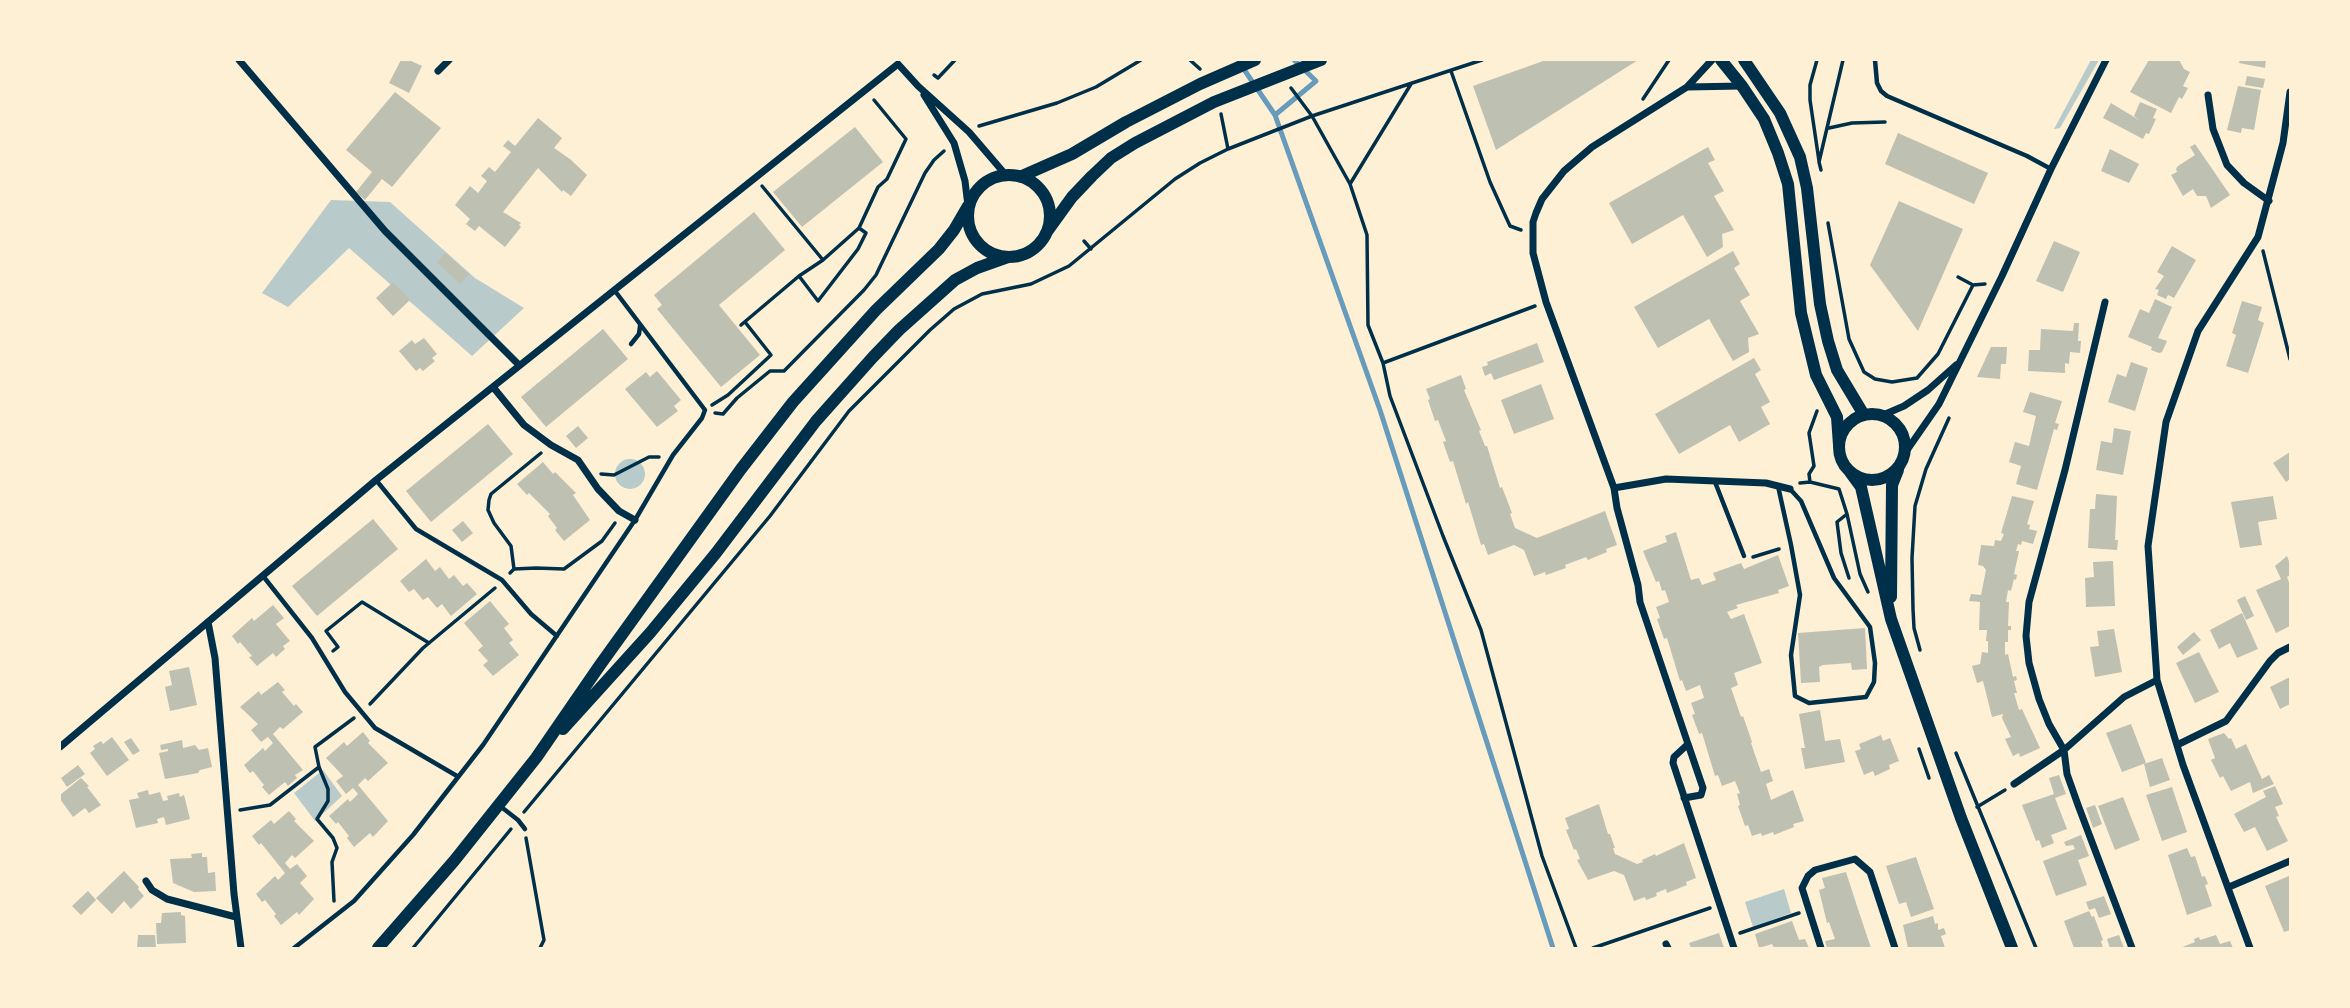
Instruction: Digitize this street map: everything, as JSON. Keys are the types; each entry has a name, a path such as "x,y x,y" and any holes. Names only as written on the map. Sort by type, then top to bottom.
{"main road":[{"path":"1022,176 1072,154 1166,101 1255,60"},
{"path":"378,948 537,758 650,633 716,553 816,421 899,330 955,280 977,268 1026,253 1041,241 1072,197 1111,158 1214,102 1321,60"},
{"path":"1721,60 1764,119 1778,153 1788,184 1801,313 1816,375 1837,417 1840,457 1861,487 1891,619 1961,818 2012,948"},
{"path":"1744,60 1780,113 1800,157 1807,188 1820,304 1828,341 1837,370 1864,415"},
{"path":"537,758 600,665 741,469 793,402 876,310 939,249 954,230 974,193 985,182 1005,174 1022,176 1035,184 1045,196 1050,210 1046,233"},
{"path":"968,206 967,219 976,241 996,255 1008,257"},
{"path":"1839,445 1845,428 1864,415 1883,415 1893,421 1901,430 1905,441 1905,453 1892,485 1891,619"},
{"path":"1850,472 1863,479 1874,480 1892,474 1899,466"}],"street":[{"path":"239,60 385,231 519,365"},
{"path":"438,71 449,60"},
{"path":"1684,799 1701,795 1703,788 1640,602 1614,488 1546,302 1533,253 1533,222 1542,199 1564,171 1592,147 1688,87 1712,60"},
{"path":"1905,453 1940,404 2050,169 2106,60"},
{"path":"60,747 376,480 901,62 954,143 965,181 968,206"},
{"path":"918,86 969,132 1005,174"},
{"path":"1688,87 1742,86"},
{"path":"2250,948 2177,746 2157,680 2148,546 2166,422 2198,331 2255,242 2287,144 2291,92"},
{"path":"2208,95 2213,129 2227,165 2244,183 2269,201"},
{"path":"2105,302 2065,470 2029,602 2026,624 2029,663 2039,699 2064,750 2067,774 2132,948"},
{"path":"1883,415 1904,406 1928,390 1959,362"},
{"path":"493,387 524,425 578,460 598,489 619,511 635,520"},
{"path":"1614,488 1666,479 1766,483 1790,489"},
{"path":"208,622 215,658 236,917 242,948"},
{"path":"2177,746 2226,721 2270,661 2291,646"},
{"path":"2014,784 2064,750 2124,697 2157,680"},
{"path":"1688,744 1674,757 1674,763 1734,948"},
{"path":"1821,948 1802,888 1808,876 1815,870 1856,859 1870,872 1895,948"},
{"path":"2229,887 2291,861"},
{"path":"146,881 152,890 167,899 236,917"}],"lane":[{"path":"1875,60 1877,83 1881,91 2027,156 2050,169"},
{"path":"294,948 354,901 413,835 505,714 635,520 669,461 702,418 705,410 615,292"},
{"path":"631,344 639,334 640,325"},
{"path":"376,480 416,529 502,580 531,614 557,636"},
{"path":"1715,481 1744,556"},
{"path":"1778,486 1800,595 1791,655 1795,695 1809,703 1866,697 1874,682 1875,663 1870,626 1834,578 1801,501 1790,489"},
{"path":"262,576 312,638 345,692 375,728 457,776"},
{"path":"500,805 525,829"}],"path":[{"path":"934,75 937,78 955,60"},
{"path":"974,129 979,125 1057,103 1096,87 1141,60"},
{"path":"413,948 770,516 849,411 930,330 982,293 1031,284 1052,276 1091,249 1175,179 1200,163 1295,122 1482,60"},
{"path":"1638,119 1638,108 1669,60"},
{"path":"1817,60 1810,85 1810,100 1822,179"},
{"path":"1819,162 1843,60"},
{"path":"1451,70 1490,182 1510,226 1533,233"},
{"path":"1350,184 1412,82"},
{"path":"1293,90 1312,116 1350,184 1367,235 1368,325 1383,363 1390,396 1481,630 1542,856 1576,948"},
{"path":"705,410 727,395 771,355 743,324 859,228 878,187 887,179 906,139 871,96"},
{"path":"1829,128 1852,123 1885,122"},
{"path":"705,410 723,414 737,398 770,371 784,371 876,275 925,173 944,150"},
{"path":"756,179 823,260"},
{"path":"1827,216 1849,339 1864,372 1875,379 1892,382 1917,378 1938,354 1973,285"},
{"path":"799,276 818,301 858,249 866,233 859,228"},
{"path":"1084,241 1091,249"},
{"path":"2255,242 2261,246 2265,257 2291,359"},
{"path":"1958,277 1973,285 1985,284"},
{"path":"1383,363 1546,302"},
{"path":"1810,482 1814,466 1809,433 1819,407"},
{"path":"1920,651 1914,628 1913,608 1915,506 1926,469 1949,418"},
{"path":"514,569 511,546 494,523 488,510 489,500 491,494 551,445"},
{"path":"614,475 649,457 669,461"},
{"path":"1790,489 1800,483 1810,482 1839,489 1847,513"},
{"path":"335,918 332,862 337,848 333,838 317,818 328,801 328,789 315,747 361,712 429,643 496,588 514,569 564,569 602,541 610,532 619,511"},
{"path":"1753,557 1771,552"},
{"path":"330,637 326,631 362,602 429,643"},
{"path":"1954,747 2036,948"},
{"path":"227,812 270,804 319,767"},
{"path":"1977,807 2014,784"},
{"path":"525,829 544,940 540,948"},
{"path":"1593,948 1720,905"},
{"path":"1730,936 1807,910"}],"shaded area":[{"path":"2091,60 2099,60 2060,128 2054,129"},
{"path":"331,200 390,202 475,278 524,308 472,356 349,248 288,307 262,293"},
{"path":"630,459 641,463 645,474 641,485 630,489 619,485 615,474 619,463"},
{"path":"323,770 342,796 315,821 294,793"},
{"path":"1784,889 1791,913 1753,927 1745,902"}],"building":[{"path":"401,60 409,60 422,66 409,93 389,83"},
{"path":"1546,60 1638,60 1496,150 1473,86"},
{"path":"2149,60 2179,60 2184,69 2190,72 2183,86 2188,88 2182,99 2179,97 2171,113 2130,92"},
{"path":"2240,60 2266,60 2265,68 2239,63"},
{"path":"2247,76 2265,79 2263,88 2245,85"},
{"path":"2238,86 2261,90 2254,130 2242,128 2241,133 2227,130"},
{"path":"395,92 441,128 392,187 382,179 365,200 356,192 372,172 346,150"},
{"path":"2140,102 2157,109 2149,134 2146,133 2143,139 2103,118 2111,103 2139,120 2134,116"},
{"path":"538,118 562,138 554,148 587,175 571,196 563,190 562,192 538,168 503,212 521,223 521,227 505,247 479,226 475,231 466,224 470,219 455,205 470,186 478,193 487,181 481,176 489,167 495,172 511,152 503,146 508,140 515,146"},
{"path":"855,127 883,162 802,227 773,192"},
{"path":"1898,133 1988,173 1974,204 1885,164"},
{"path":"2195,144 2230,195 2211,208 2206,196 2197,196 2193,189 2183,196 2171,175 2177,172 2178,166 2195,155 2190,147"},
{"path":"1708,147 1715,160 1708,163 1724,191 1714,196 1734,230 1722,234 1723,247 1707,257 1683,215 1632,244 1609,203"},
{"path":"2110,149 2139,164 2129,183 2101,171"},
{"path":"1899,201 1963,229 1918,331 1870,265"},
{"path":"754,212 785,250 719,305 760,355 721,387 657,309 662,305 654,295"},
{"path":"2054,241 2080,252 2063,292 2036,281"},
{"path":"2172,246 2196,260 2174,298 2168,295 2166,299 2157,295 2159,290 2155,289 2164,276 2157,272"},
{"path":"1733,251 1740,264 1734,268 1750,295 1740,301 1759,334 1748,338 1749,352 1733,361 1709,319 1658,348 1634,307"},
{"path":"445,253 469,274 460,284 437,262"},
{"path":"393,282 410,300 393,316 376,298"},
{"path":"2155,299 2172,307 2158,338 2167,341 2159,353 2151,350 2152,347 2128,337 2140,309 2149,313"},
{"path":"2242,301 2262,307 2258,320 2264,323 2248,373 2226,366 2236,335 2232,333"},
{"path":"2074,323 2079,323 2080,353 2070,352 2069,364 2065,363 2065,373 2028,371 2029,350 2040,350 2041,329 2073,331"},
{"path":"603,329 628,359 546,427 521,397"},
{"path":"424,338 437,354 432,358 435,361 423,371 420,368 416,371 399,351 412,340 415,344"},
{"path":"1537,343 1544,362 1494,380 1491,373 1485,376 1482,367 1488,365 1487,362"},
{"path":"1991,347 2007,347 2006,364 2001,364 2000,379 1977,377"},
{"path":"1754,358 1761,370 1755,374 1770,402 1761,407 1770,424 1739,442 1730,425 1679,454 1655,414"},
{"path":"2131,362 2148,368 2135,411 2108,402 2117,374 2126,377"},
{"path":"657,371 681,400 674,406 678,411 657,427 625,389 646,372 650,377"},
{"path":"1461,375 1500,488 1502,487 1512,513 1510,514 1515,528 1537,538 1605,511 1617,545 1588,560 1586,557 1565,565 1566,568 1534,576 1524,550 1514,545 1488,555 1484,544 1481,545 1453,461 1450,462 1443,442 1446,441 1438,420 1435,421 1426,389"},
{"path":"1541,384 1554,419 1514,434 1501,400"},
{"path":"2030,392 2062,401 2055,423 2059,424 2057,430 2054,429 2037,490 2016,484 2021,466 2009,462 2015,442 2029,446 2036,416 2023,412"},
{"path":"488,424 513,454 431,522 406,491"},
{"path":"578,426 588,438 576,448 566,436"},
{"path":"2114,428 2131,431 2123,475 2096,470 2101,441 2112,443"},
{"path":"2290,452 2290,479 2286,482 2273,463"},
{"path":"543,462 576,493 573,495 590,520 564,541 555,530 557,528 548,516 550,514 517,484"},
{"path":"2096,494 2117,496 2117,550 2088,548 2090,509 2095,509"},
{"path":"2012,496 2034,501 2027,524 2030,525 2029,529 2037,531 2033,544 2022,541 2021,545 2018,544 2014,574 2017,575 2016,580 2014,579 2011,591 2008,590 2006,602 2009,602 2008,626 2011,626 2011,630 2008,630 2008,642 2005,642 2005,655 2008,654 2013,677 2016,676 2017,680 2014,681 2017,693 2014,693 2019,710 2022,709 2040,748 2020,757 2019,753 2013,756 2005,739 2011,737 2002,718 2003,714 1992,717 1983,681 1977,683 1972,666 1980,664 1982,652 1988,653 1987,630 1979,630 1980,602 1969,601 1971,594 1981,595 1986,570 1978,565 1981,545 1994,546 1995,540 2001,541"},
{"path":"2273,496 2277,519 2258,522 2262,545 2240,548 2231,502"},
{"path":"373,519 398,549 317,616 292,586"},
{"path":"463,521 473,533 462,542 452,530"},
{"path":"1676,532 1691,580 1699,578 1702,585 1716,580 1713,573 1741,563 1744,569 1778,555 1789,586 1778,590 1779,593 1736,605 1738,608 1727,612 1731,619 1744,614 1762,663 1734,673 1738,685 1731,688 1761,772 1769,769 1773,781 1766,784 1771,800 1793,790 1804,821 1774,835 1773,832 1752,836 1748,825 1745,826 1738,806 1737,794 1740,793 1735,781 1722,786 1718,775 1715,776 1702,733 1699,734 1692,715 1695,714 1691,703 1704,698 1700,685 1686,691 1682,680 1680,681 1667,638 1664,639 1657,619 1660,618 1656,607 1669,602 1665,590 1662,591 1659,581 1656,582 1643,551 1667,542 1665,536"},
{"path":"2287,556 2290,564 2290,575 2287,577 2290,585 2290,626 2276,633 2256,590 2281,579 2275,566"},
{"path":"426,559 435,571 440,567 449,579 454,575 463,586 467,583 477,594 451,616 442,604 437,608 428,597 423,600 414,589 409,592 400,581"},
{"path":"2113,561 2115,606 2086,607 2085,578 2094,577 2093,562"},
{"path":"2245,596 2254,616 2246,620 2237,600"},
{"path":"490,601 509,624 504,628 513,640 509,643 519,655 493,676 483,665 488,661 478,650 483,646 464,623"},
{"path":"273,605 284,618 276,624 290,641 276,657 273,653 257,666 249,657 252,656 232,636 252,618 254,621"},
{"path":"2242,613 2258,649 2237,658 2230,643 2219,649 2210,630"},
{"path":"1865,628 1867,669 1852,670 1851,663 1823,665 1819,667 1820,682 1801,683 1798,633"},
{"path":"2114,629 2122,672 2095,677 2090,647 2099,646 2097,631"},
{"path":"2194,632 2201,640 2183,655 2177,647"},
{"path":"2199,652 2219,692 2195,703 2176,663"},
{"path":"189,667 197,705 170,711 165,687 172,685 169,671"},
{"path":"2290,677 2290,704 2280,709 2270,687"},
{"path":"278,682 285,690 282,692 303,712 273,734 303,770 295,775 297,778 288,786 285,782 269,795 253,771 250,773 244,765 273,743 268,737 261,742 251,730 258,724 240,707 259,691 261,695"},
{"path":"1820,710 1825,741 1840,739 1845,762 1805,769 1801,748 1805,748 1799,714"},
{"path":"2131,724 2146,763 2122,772 2106,733"},
{"path":"363,732 370,741 368,743 388,763 368,781 365,778 358,785 388,821 373,837 370,833 354,847 338,822 336,824 329,816 358,794 353,788 346,794 336,781 343,776 326,758 344,742 347,746"},
{"path":"2224,733 2231,738 2236,749 2246,744 2262,779 2269,775 2274,784 2253,793 2250,782 2231,791 2223,776 2220,778 2211,760 2215,758 2208,739"},
{"path":"1881,735 1883,741 1890,738 1899,761 1875,776 1873,771 1864,775 1855,751 1861,749 1859,744"},
{"path":"112,737 129,760 107,776 90,753 95,749 93,746 101,741 103,744"},
{"path":"131,738 140,751 133,755 124,742"},
{"path":"182,740 183,748 195,745 199,750 208,748 212,767 198,773 165,779 159,753 168,749 161,750 160,745"},
{"path":"2162,758 2170,780 2150,787 2144,764"},
{"path":"78,765 85,774 67,787 61,778"},
{"path":"2059,775 2066,794 2055,798 2067,829 2051,835 2054,843 2042,848 2039,840 2036,841 2022,805 2054,794 2049,778"},
{"path":"81,778 101,805 89,813 85,808 73,817 60,795"},
{"path":"2275,786 2283,804 2275,807 2279,816 2276,817 2288,841 2267,851 2255,827 2244,832 2234,814 2266,797 2263,791"},
{"path":"2172,787 2187,832 2162,841 2146,795"},
{"path":"148,790 149,795 160,792 163,801 168,800 167,796 179,793 180,797 184,795 190,819 166,825 164,817 157,819 158,823 136,828 129,800 139,798 137,793"},
{"path":"2123,797 2140,840 2115,850 2098,806"},
{"path":"1599,804 1615,854 1637,864 1684,843 1696,878 1667,893 1666,889 1656,893 1657,896 1634,901 1624,875 1614,871 1588,880 1577,860 1580,859 1566,830 1569,829 1565,818"},
{"path":"2095,805 2102,824 2093,828 2086,808"},
{"path":"289,811 296,819 294,821 314,841 295,858 292,855 285,863 290,869 297,864 307,876 300,883 314,899 299,915 297,912 281,925 265,900 262,902 256,894 275,876 278,880 285,873 252,836 271,820 274,824"},
{"path":"2081,835 2089,856 2078,860 2087,885 2056,896 2043,861 2075,849 2073,845 2066,846 2064,842"},
{"path":"2187,848 2191,857 2195,856 2202,877 2205,876 2212,906 2187,915 2168,855"},
{"path":"202,853 202,857 207,857 208,873 215,872 216,891 194,892 173,883 170,859 192,858 191,854"},
{"path":"1916,857 1934,909 1911,917 1906,902 1899,904 1886,866"},
{"path":"124,871 144,896 131,909 124,901 112,914 96,898"},
{"path":"1846,872 1871,948 1827,948 1825,941 1835,939 1829,922 1827,923 1819,890 1825,888 1822,878"},
{"path":"2289,876 2290,930 2284,932 2265,886"},
{"path":"88,891 96,900 81,915 72,906"},
{"path":"2104,896 2111,914 2099,918 2095,908 2089,910 2086,902"},
{"path":"2089,911 2092,917 2094,916 2103,940 2103,948 2074,948 2064,921"},
{"path":"181,912 181,915 185,916 186,943 157,944 156,923 161,923 162,913"},
{"path":"1933,916 1935,924 1938,923 1938,930 1944,928 1946,934 1941,936 1945,948 1908,948 1903,925"},
{"path":"1792,921 1799,940 1805,939 1809,948 1774,948 1772,944 1759,948 1755,934"},
{"path":"1719,933 1724,948 1691,948 1689,943"},
{"path":"138,935 155,935 156,948 137,948"},
{"path":"2119,935 2124,948 2110,948 2107,939"},
{"path":"2216,935 2220,944 2230,941 2233,948 2180,948 2195,942 2194,939 2199,937 2200,940"}],"waterway":[{"path":"1275,115 1316,81 1294,60"},
{"path":"1241,65 1275,115 1380,410 1553,948"}]}
